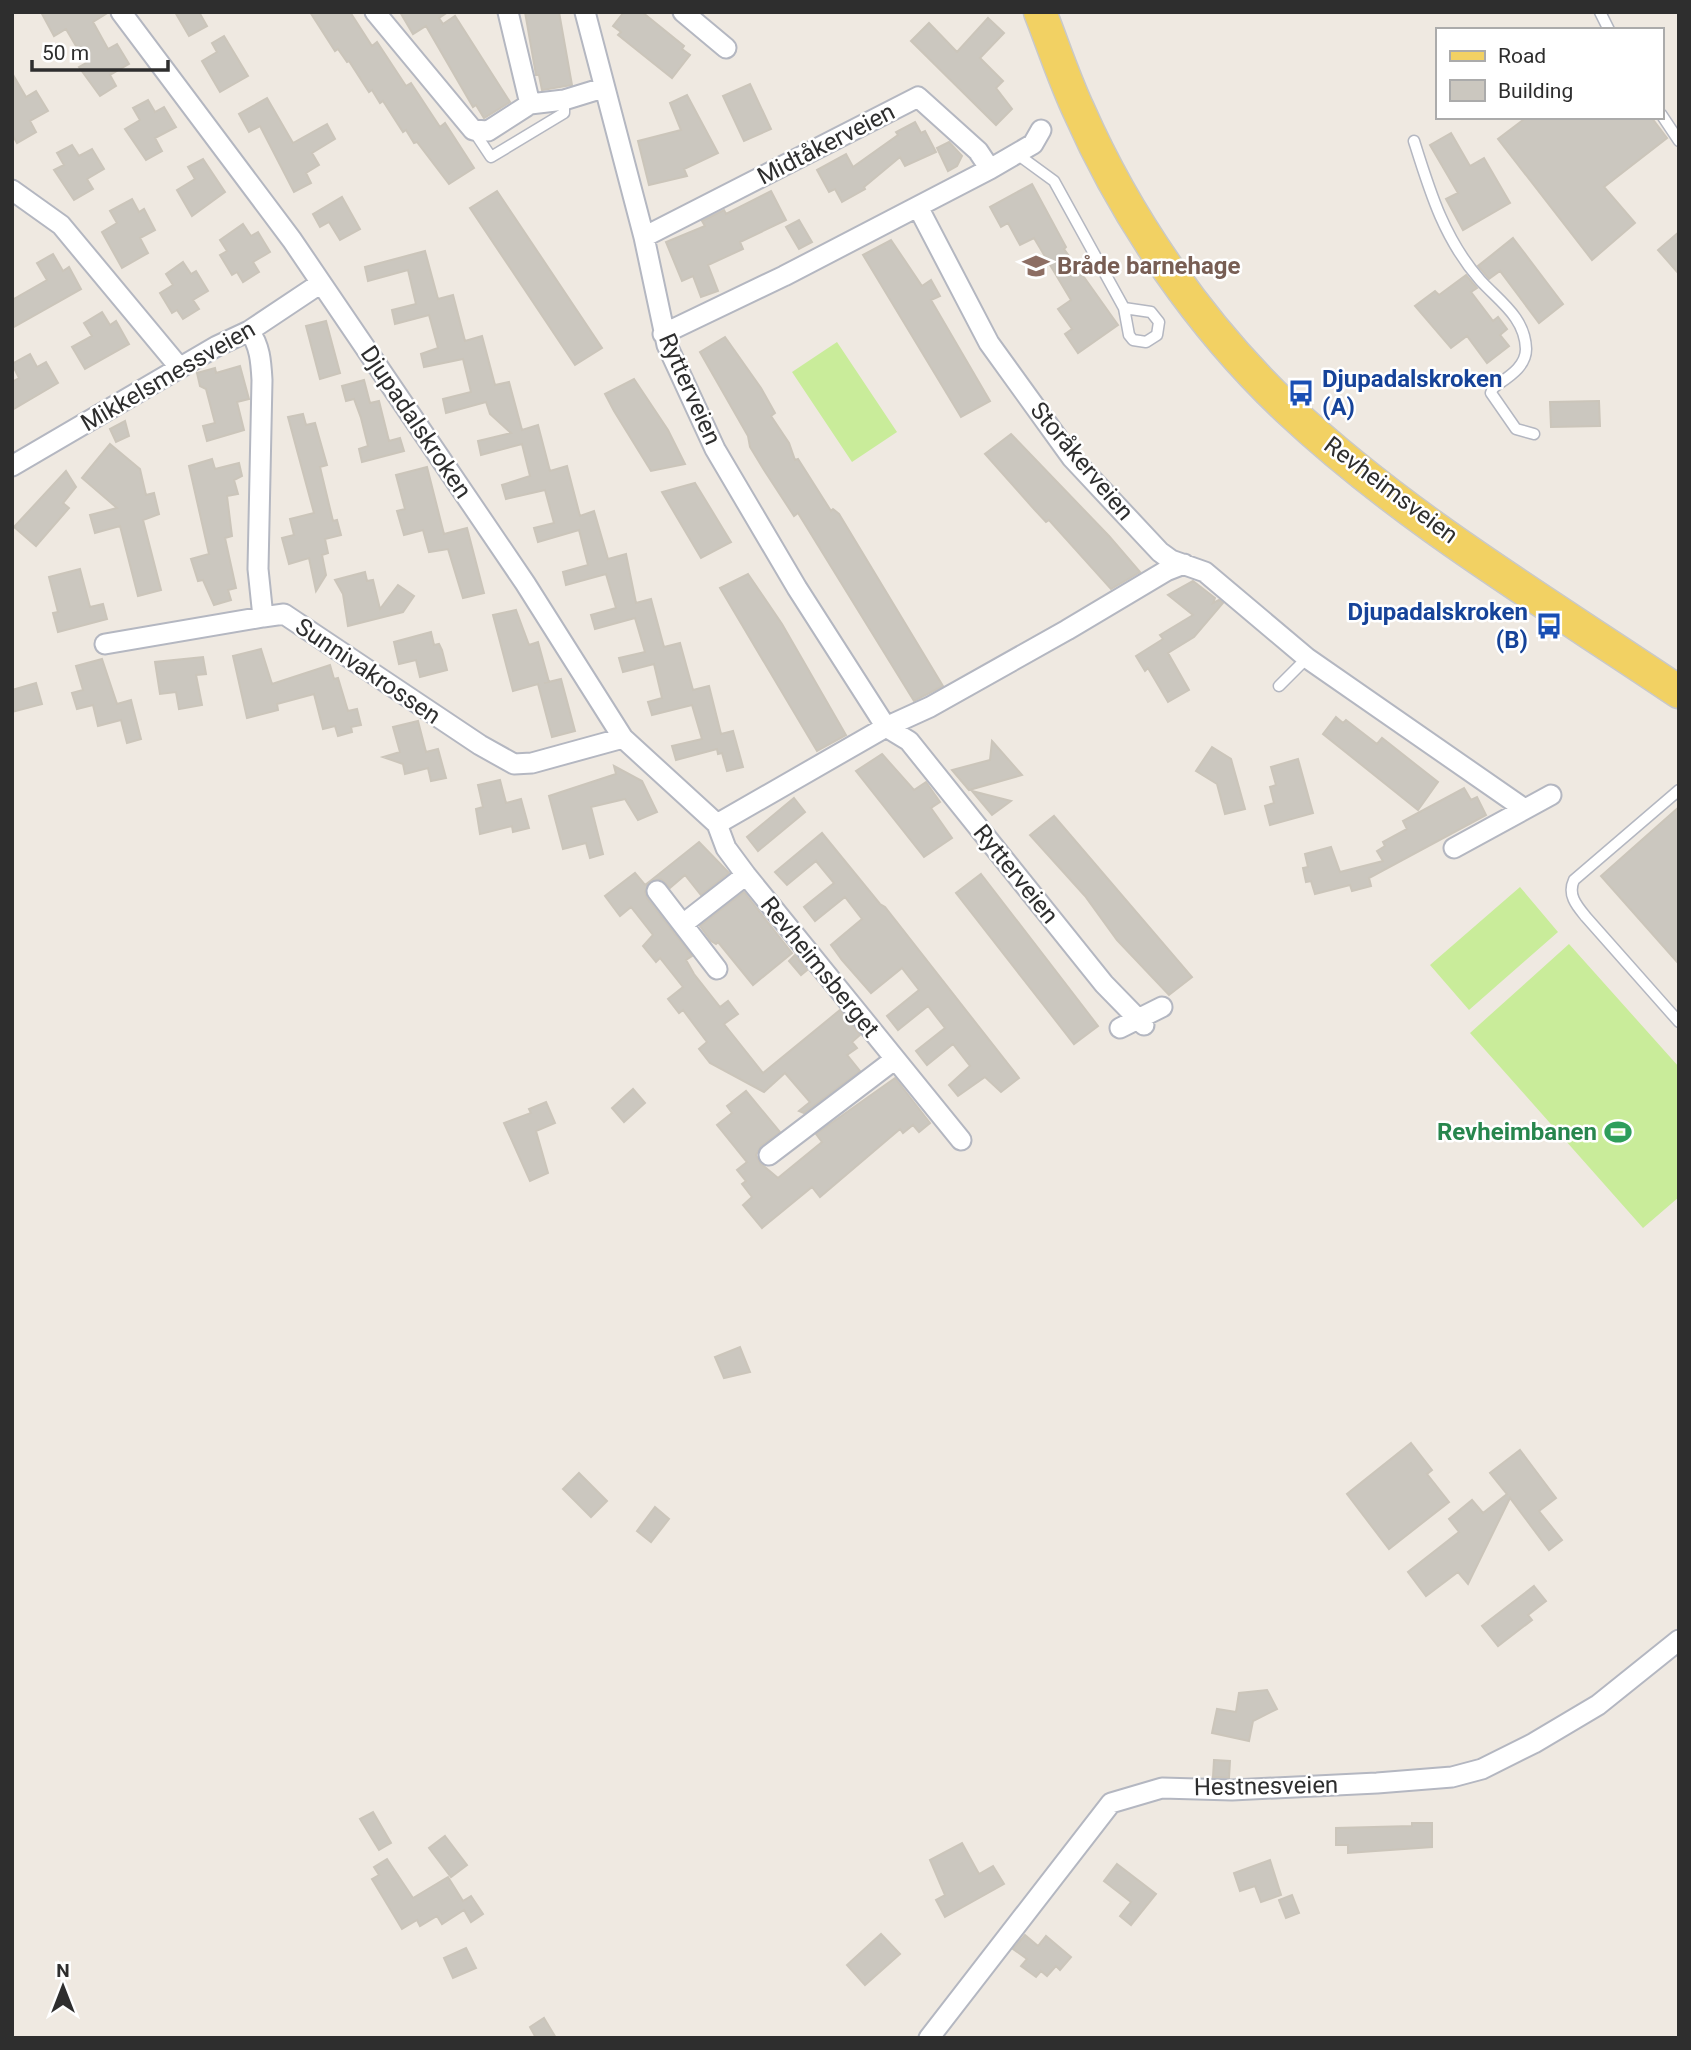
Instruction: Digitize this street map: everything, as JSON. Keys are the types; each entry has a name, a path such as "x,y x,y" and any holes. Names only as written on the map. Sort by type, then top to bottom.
{"main road":[{"name":"Revheimsveien","path":"1040,12 1079,112 1117,186 1189,295 1248,368 1287,408 1350,464 1409,509 1679,692"}],"street":[{"name":"Djupadalskroken","path":"121,12 321,283 525,583 623,738 717,824"},
{"path":"375,12 473,130 488,131 530,104 564,100 603,88"},
{"path":"508,12 530,104"},
{"name":"Rytterveien","path":"586,12 603,88 644,237 663,334 715,449 797,588 886,727 909,741 1069,943 1104,984 1142,1022"},
{"path":"683,12 726,48"},
{"name":"Midtåkerveien","path":"644,237 918,97 978,151 989,169"},
{"path":"663,334 918,207 1017,154 1033,144 1041,130"},
{"path":"12,190 61,225 180,368"},
{"name":"Storåkerveien","path":"918,207 989,343 1072,458 1160,552 1171,560 1205,572 1307,658 1523,808"},
{"name":"Mikkelsmessveien","path":"12,466 249,331 321,283"},
{"name":"Sunnivakrossen","path":"249,331 255,339 261,361 262,380 258,569 263,617 284,614 480,745 514,764 531,763 623,738"},
{"path":"717,824 1166,571 1184,564"},
{"path":"105,644 263,617"},
{"path":"1454,848 1551,795"},
{"name":"Revheimsberget","path":"717,824 726,848 746,875 961,1140"},
{"name":"Revheimsberget","path":"682,924 746,875"},
{"path":"657,891 717,969"},
{"path":"1120,1028 1142,1022 1162,1007"},
{"name":"Revheimsberget","path":"769,1155 894,1060"},
{"name":"Hestnesveien","path":"929,2038 1111,1803 1163,1788 1260,1789 1418,1781 1482,1769 1534,1744 1598,1705 1679,1640"}],"lane":[{"path":"1600,12 1608,28"},
{"path":"473,130 491,157 564,113 564,100"},
{"path":"1663,117 1679,141"},
{"path":"1414,141 1436,210 1457,251 1482,282 1506,303 1523,333 1526,351 1523,362 1493,388 1491,393 1516,429 1534,434"},
{"path":"1017,154 1054,181 1124,308"},
{"path":"1279,686 1307,658"},
{"path":"1679,790 1584,872 1570,888 1574,902 1586,917 1679,1022"}],"green space":[{"path":"837,342 897,432 852,462 792,372"},
{"path":"1520,887 1558,932 1469,1010 1430,965"},
{"name":"Revheimbanen","path":"1569,944 1679,1067 1679,1197 1643,1228 1470,1033"}],"building":[{"path":"41,12 109,12 93,22 108,49 117,44 129,64 110,75 116,86 100,96 79,67 86,63 66,29 54,36"},
{"path":"175,12 199,12 207,26 189,36"},
{"path":"310,12 350,12 372,46 377,42 406,86 411,83 440,127 445,123 474,168 449,184 417,142 414,143 406,130 403,132 383,101 380,103 372,90 369,92 349,61 347,62 338,49 335,51"},
{"path":"400,12 448,12 439,18 443,24 455,16 510,102 484,118 476,105 473,107 426,26 413,34"},
{"path":"525,12 559,12 572,85 542,90 539,75 536,75"},
{"path":"624,12 642,12 684,46 682,49 690,55 672,78 618,35 621,32 613,26"},
{"path":"988,18 1004,33 980,58 1003,81 996,88 1012,109 996,125 911,41 929,23 957,52"},
{"path":"224,36 248,76 220,92 202,61 217,52 212,43"},
{"path":"12,73 26,97 36,91 48,111 30,121 36,132 17,143 12,134"},
{"path":"750,84 771,129 744,141 723,96"},
{"path":"687,95 718,153 684,169 687,176 649,185 638,141 681,130 670,103"},
{"path":"267,98 293,143 327,124 335,139 312,153 319,165 306,173 311,183 294,192 260,126 249,132 239,114"},
{"path":"148,100 155,112 164,107 176,127 155,138 162,151 146,160 125,129 140,120 133,108"},
{"path":"1524,119 1653,119 1667,138 1604,187 1635,223 1592,260 1498,139"},
{"path":"915,122 921,133 925,131 936,152 905,166 900,157 864,187 865,189 842,202 835,189 829,192 817,170 846,154 853,167 898,135 896,132"},
{"path":"1451,133 1470,166 1484,158 1510,203 1463,230 1446,199 1458,193 1430,145"},
{"path":"949,142 962,156 957,166 948,171 937,148"},
{"path":"72,145 79,156 92,149 104,169 87,179 93,189 74,200 54,170 64,165 57,153"},
{"path":"203,159 225,192 192,216 177,190 195,179 188,167"},
{"path":"1032,184 1066,247 1064,249 1118,325 1078,353 1065,334 1072,329 1058,309 1071,300 1034,238 1020,245 1008,223 1001,227 990,207"},
{"path":"497,191 602,348 575,365 470,208"},
{"path":"771,191 786,220 740,242 743,249 708,265 718,291 701,297 693,276 682,281 666,242 705,226 702,221 724,210 726,214"},
{"path":"342,197 360,229 340,240 329,222 320,227 313,214"},
{"path":"132,199 139,212 144,209 155,230 140,238 148,253 122,268 102,232 117,223 110,211"},
{"path":"799,220 812,242 799,249 786,227"},
{"path":"243,224 251,236 258,232 270,252 253,262 259,272 243,282 237,272 232,275 220,255 227,251 220,240"},
{"path":"1679,232 1679,274 1658,250"},
{"path":"1513,238 1563,304 1539,323 1500,271 1489,279 1478,266"},
{"path":"891,240 922,286 931,280 940,296 931,300 990,401 961,417 863,255"},
{"path":"425,251 438,299 453,295 465,341 482,336 495,385 509,382 522,430 538,425 550,471 567,466 580,516 594,511 608,559 626,554 636,603 651,599 664,647 680,643 693,690 709,686 721,734 733,731 743,767 727,771 722,753 718,754 717,749 676,760 672,746 702,739 692,705 652,715 648,702 662,698 654,664 623,672 619,658 645,652 635,618 595,629 591,615 616,608 606,574 566,585 563,572 588,565 579,530 538,542 534,528 554,523 545,490 506,499 502,485 530,476 522,444 481,455 478,441 511,433 490,414 486,402 446,413 443,399 471,392 463,359 424,367 421,354 438,348 429,315 395,324 392,310 416,304 408,270 368,281 365,267"},
{"path":"53,254 63,271 69,267 81,289 12,328 12,300 47,280 37,263"},
{"path":"183,262 191,274 196,271 208,291 193,300 199,309 183,319 177,310 172,313 160,293 173,285 166,274"},
{"path":"1466,275 1477,288 1471,292 1493,321 1498,317 1507,329 1500,335 1509,346 1487,363 1467,336 1451,348 1415,306 1435,291 1439,295"},
{"path":"102,312 110,325 116,321 129,344 85,369 72,347 92,336 84,323"},
{"path":"326,321 340,373 320,379 306,326"},
{"path":"725,337 761,388 775,413 771,416 789,443 795,460 798,459 831,511 833,509 839,514 943,686 914,701 798,513 794,516 764,470 750,447 748,436 700,352"},
{"path":"30,354 37,367 46,362 58,383 12,410 12,382 19,378 12,364"},
{"path":"240,366 249,399 237,402 244,430 207,441 203,426 215,423 206,389 200,386 197,373 215,368 216,373"},
{"path":"634,379 668,430 685,464 651,471 614,411 605,394"},
{"path":"364,380 370,403 379,401 389,441 400,438 404,451 362,462 359,449 368,446 361,418 354,399 346,401 342,386"},
{"path":"1599,401 1600,426 1551,427 1550,402"},
{"path":"303,414 306,425 315,423 327,465 320,467 333,521 337,520 341,535 325,539 328,553 322,555 326,575 316,591 309,558 289,564 282,538 294,535 290,519 314,513 288,417"},
{"path":"125,421 129,436 116,442 110,429"},
{"path":"1011,434 1140,572 1111,589 1049,520 1046,522 985,454"},
{"path":"110,444 140,469 146,495 154,493 159,514 143,520 161,590 138,596 120,526 95,533 90,515 117,508 82,478"},
{"path":"212,459 215,469 239,463 242,476 234,480 238,494 227,496 232,536 225,538 236,588 228,590 231,600 214,605 203,580 198,581 191,559 209,554 189,466"},
{"path":"427,467 444,534 467,528 484,593 463,598 448,549 429,552 423,530 404,535 397,511 405,509 396,475"},
{"path":"66,471 76,487 63,503 69,508 36,546 14,527"},
{"path":"695,483 731,542 701,558 662,492"},
{"path":"80,569 90,607 103,604 107,619 58,632 53,613 58,612 49,577"},
{"path":"365,572 367,581 373,580 380,609 398,585 414,596 403,612 348,626 343,594 335,580"},
{"path":"748,574 782,624 846,735 817,751 720,588"},
{"path":"1193,581 1215,598 1213,603 1219,600 1223,603 1194,637 1168,653 1189,690 1168,702 1148,668 1145,671 1136,656 1163,639 1160,635 1193,615 1168,595"},
{"path":"516,610 529,645 538,642 549,682 561,679 575,731 552,737 538,684 513,691 493,615"},
{"path":"431,632 434,645 439,644 442,650 447,670 420,677 416,660 399,664 394,642"},
{"path":"261,649 272,684 330,665 334,679 338,678 348,711 357,709 361,725 351,727 352,732 338,736 335,726 323,729 314,694 277,704 278,710 247,718 233,656"},
{"path":"203,657 206,674 196,675 202,705 179,709 176,692 160,694 155,662"},
{"path":"102,659 117,704 131,700 141,739 127,743 121,720 98,726 93,705 77,709 72,693 83,690 76,666"},
{"path":"36,683 42,704 12,712 12,690"},
{"path":"1336,717 1343,723 1346,720 1377,744 1382,738 1438,782 1418,810 1323,734"},
{"path":"418,721 426,752 438,749 446,778 431,781 428,768 405,774 403,764 383,757 400,752 393,727"},
{"path":"992,741 1022,775 969,790 952,770 990,760"},
{"path":"1212,747 1231,759 1245,809 1225,814 1217,784 1196,771"},
{"path":"882,754 914,790 926,782 940,802 931,808 952,838 924,857 856,771"},
{"path":"1298,759 1313,813 1270,825 1265,806 1274,803 1270,787 1276,785 1271,767"},
{"path":"614,766 642,781 657,812 638,820 625,799 591,807 603,854 590,858 586,843 563,849 549,796 616,774"},
{"path":"500,780 506,803 521,799 529,828 513,832 512,826 480,834 476,809 483,807 478,785"},
{"path":"1464,788 1471,800 1477,797 1486,815 1369,878 1371,886 1352,891 1350,885 1315,894 1311,881 1306,882 1303,868 1308,867 1305,854 1331,847 1340,872 1383,861 1377,851 1385,846 1383,842 1407,829 1403,821"},
{"path":"972,791 1011,801 992,815"},
{"path":"794,798 805,812 758,851 747,837"},
{"path":"1679,807 1679,964 1601,876"},
{"path":"1054,816 1192,977 1169,995 1117,940 1085,896 1030,835"},
{"path":"822,833 885,907 1019,1078 1001,1092 985,1077 958,1096 949,1085 970,1066 953,1044 927,1065 916,1051 945,1028 928,1006 898,1030 887,1016 919,990 902,968 871,993 842,960 831,945 862,919 845,897 815,921 804,907 834,883 816,861 787,885 775,872"},
{"path":"699,842 729,873 701,895 685,875 670,888 661,879 649,882"},
{"path":"635,873 645,885 649,882 645,892 647,898 692,956 686,960 694,974 720,1007 728,1001 738,1014 724,1024 763,1073 840,1010 860,1035 852,1042 857,1048 847,1055 860,1071 804,1113 799,1111 810,1102 785,1073 764,1092 710,1063 699,1049 707,1042 683,1010 679,1013 668,999 683,987 660,958 656,962 643,946 653,935 631,907 620,916 605,896"},
{"path":"981,874 1098,1026 1074,1044 956,893"},
{"path":"744,892 792,953 753,985 718,942 716,944 711,941 700,926"},
{"path":"795,955 807,970 801,975 789,961"},
{"path":"895,1078 930,1123 919,1132 913,1125 903,1133 900,1129 820,1197 812,1187 762,1228 743,1205 752,1197 742,1184 746,1181 737,1170 747,1162 717,1125 732,1113 727,1106 746,1091 780,1132 761,1146 756,1155 760,1163 778,1178 822,1142 816,1134"},
{"path":"633,1089 645,1103 624,1122 612,1108"},
{"path":"546,1102 555,1123 536,1131 548,1173 530,1181 504,1123 531,1113 529,1109"},
{"path":"740,1347 750,1372 724,1378 715,1357"},
{"path":"1411,1443 1432,1470 1427,1474 1449,1502 1389,1549 1347,1494"},
{"path":"1520,1450 1556,1498 1539,1511 1562,1540 1549,1550 1510,1498 1468,1584 1458,1572 1426,1596 1408,1572 1459,1532 1449,1519 1472,1500 1483,1513 1507,1494 1490,1473"},
{"path":"579,1473 607,1501 591,1517 563,1489"},
{"path":"655,1507 669,1519 651,1542 637,1531"},
{"path":"1534,1586 1546,1601 1528,1615 1532,1620 1498,1646 1482,1626"},
{"path":"1267,1690 1277,1709 1253,1721 1249,1741 1212,1733 1217,1709 1236,1712 1239,1693"},
{"path":"1214,1760 1230,1761 1229,1778 1213,1777"},
{"path":"373,1812 391,1843 379,1850 360,1819"},
{"path":"1412,1823 1432,1823 1432,1847 1348,1853 1348,1845 1336,1845 1336,1828 1412,1826"},
{"path":"445,1836 467,1865 451,1877 429,1848"},
{"path":"962,1843 979,1874 993,1866 1004,1884 945,1917 936,1900 945,1895 930,1860"},
{"path":"387,1859 413,1898 448,1877 463,1901 471,1896 483,1914 471,1922 464,1910 442,1924 437,1916 420,1926 417,1920 402,1929 372,1879 379,1875 374,1867"},
{"path":"1270,1860 1281,1895 1261,1902 1255,1886 1240,1891 1234,1873"},
{"path":"1117,1864 1156,1894 1131,1925 1120,1916 1131,1902 1104,1881"},
{"path":"1292,1895 1299,1913 1286,1918 1279,1900"},
{"path":"881,1934 900,1954 865,1985 847,1965"},
{"path":"1025,1935 1038,1946 1046,1936 1071,1957 1060,1970 1056,1966 1047,1976 1041,1971 1036,1977 1021,1966 1027,1959 1013,1949"},
{"path":"466,1948 476,1968 453,1978 444,1958"},
{"path":"544,2018 556,2038 536,2038 530,2027"}],"place":[{"name":"Bråde barnehage","path":"1036,266"},
{"name":"Djupadalskroken (A)","path":"1301,393"},
{"name":"Djupadalskroken (B)","path":"1549,626"},
{"name":"Revheimbanen","path":"1618,1132"}]}
